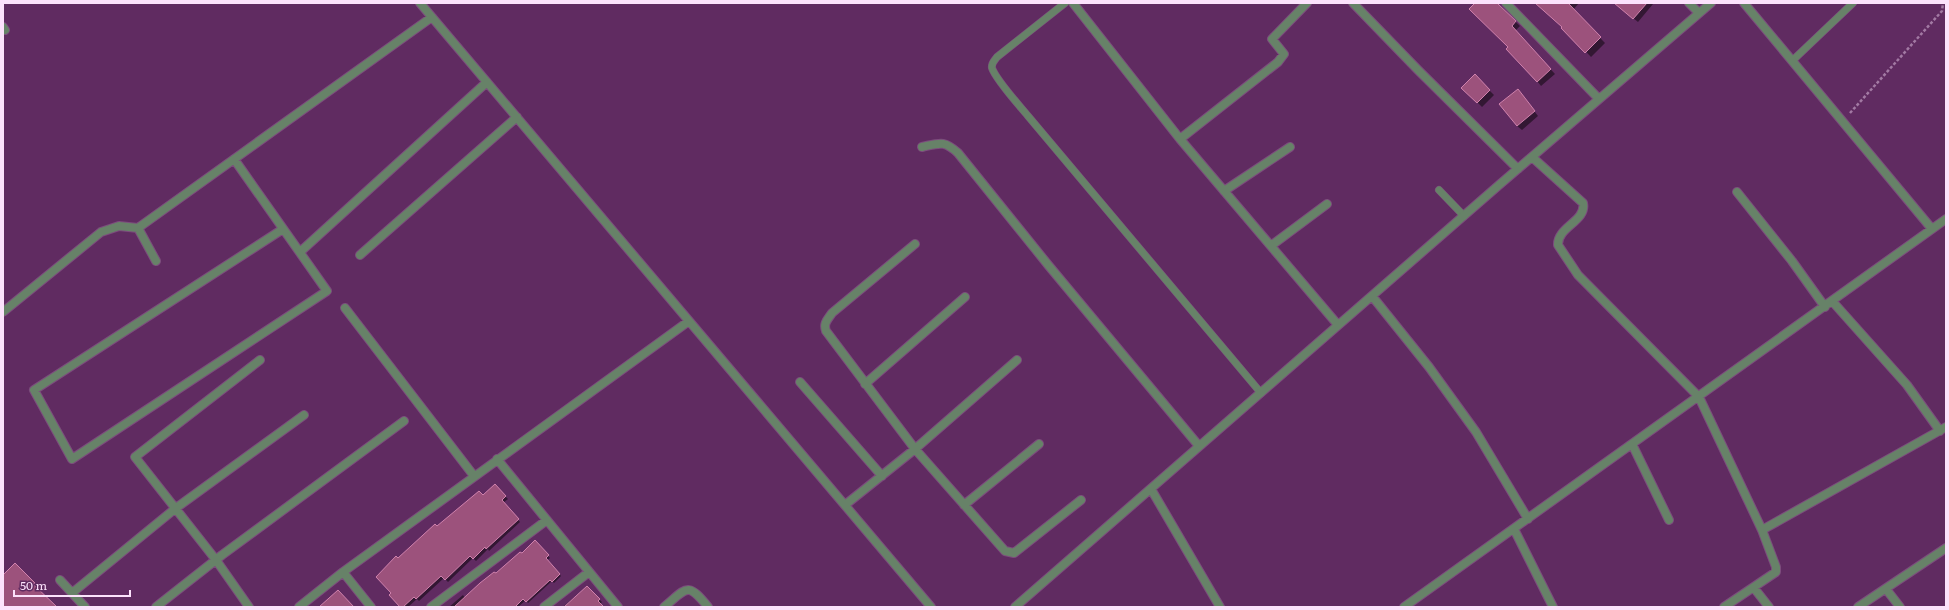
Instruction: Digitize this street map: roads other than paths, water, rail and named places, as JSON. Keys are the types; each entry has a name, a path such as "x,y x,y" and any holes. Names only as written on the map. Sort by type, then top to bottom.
{"street":[{"path":"420,3 932,607"},
{"path":"1072,3 1180,139 1272,245 1336,323"},
{"path":"1180,139 1278,62 1284,54 1272,39 1307,3"},
{"path":"1353,3 1516,167"},
{"path":"1506,3 1597,97"},
{"path":"1015,607 1151,489 1258,390 1336,323 1372,296 1462,213 1516,167 1532,157 1694,8 1711,3"},
{"path":"1744,3 1929,224"},
{"path":"3,312 101,232 119,226 138,228 432,17"},
{"path":"300,252 487,82"},
{"path":"360,255 517,117"},
{"path":"922,147 940,142 950,145 958,153 1049,266 1184,426 1199,446"},
{"path":"1224,191 1290,147"},
{"path":"1532,157 1583,203 1584,207 1581,213 1557,240 1558,245 1578,275 1697,395 1762,530 1776,567 1776,572 1724,607"},
{"path":"234,160 327,290 72,459 34,390 283,229"},
{"path":"1737,192 1792,261 1825,307"},
{"path":"1272,245 1327,204"},
{"path":"1404,607 1514,529 1526,514 1632,444 1697,395 1825,307 1929,224 1946,219"},
{"path":"138,228 156,262"},
{"path":"915,244 832,313 824,326 826,330 915,448 1005,551 1014,553 1081,500"},
{"path":"1372,296 1453,399 1476,432 1526,514"},
{"path":"866,384 965,297"},
{"path":"1762,530 1943,429 1908,384 1832,301"},
{"path":"345,308 474,476"},
{"path":"298,607 343,572 497,459 690,321"},
{"path":"249,607 216,560 135,457 260,360"},
{"path":"845,505 882,476 1017,360"},
{"path":"800,382 882,476"},
{"path":"72,593 176,508 304,415"},
{"path":"156,607 216,560 404,421"},
{"path":"964,505 1039,444"},
{"path":"1632,444 1669,520"},
{"path":"497,459 618,607"},
{"path":"1151,489 1220,607"},
{"path":"432,607 547,520"},
{"path":"1514,529 1553,607"},
{"path":"1858,607 1946,548"},
{"path":"343,572 371,607"},
{"path":"544,607 589,572"},
{"path":"60,580 85,607"},
{"path":"1754,588 1769,607"},
{"path":"1886,589 1900,607"},
{"path":"664,607 683,591 692,590 708,607"}],"lane":[{"path":"1065,3 998,57 994,61 992,68 1028,116 1258,390"},
{"path":"1792,61 1853,3"},
{"path":"1439,190 1462,213"}]}
